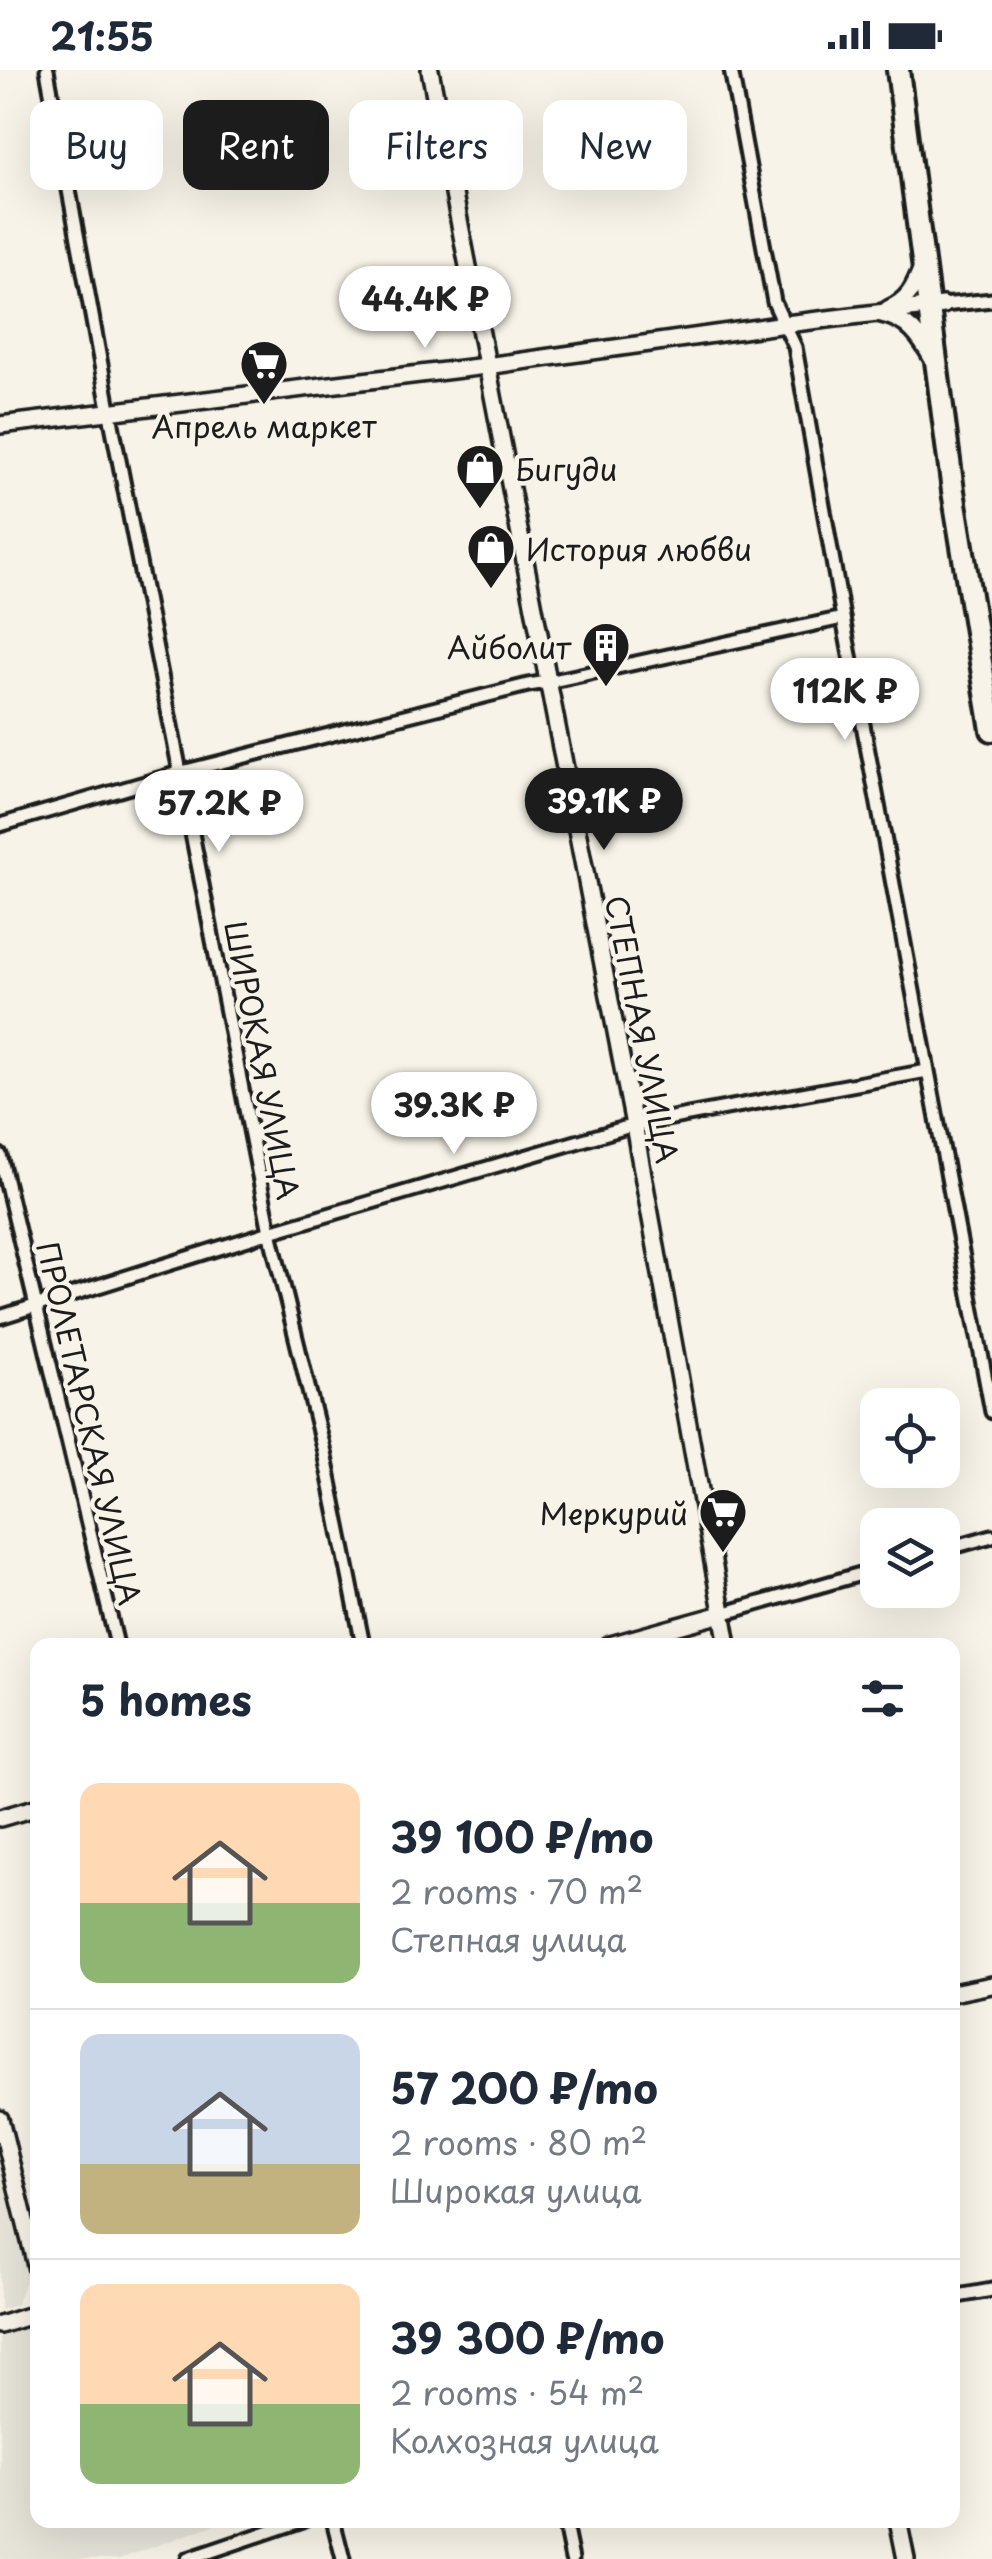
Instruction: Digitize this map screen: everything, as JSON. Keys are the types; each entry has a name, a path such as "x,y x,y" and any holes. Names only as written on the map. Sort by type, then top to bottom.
{"highway":[{"path":"898,70 924,263 936,306 938,370 952,491 992,730"},
{"path":"912,70 936,306 992,658"}],"main road":[{"name":"СТЕПНАЯ УЛИЦА","path":"430,70 634,1126 727,1638"},
{"path":"878,314 900,304 913,292 924,263"},
{"path":"0,425 936,306"},
{"path":"878,314 890,316 915,332 938,370"},
{"path":"635,1638 722,1614"},
{"path":"0,1818 30,1809"},
{"path":"960,1991 992,1985"},
{"path":"0,2119 30,2241"},
{"path":"0,2325 30,2316"},
{"path":"900,2528 906,2559"}],"street":[{"name":"ШИРОКАЯ УЛИЦА","path":"47,70 270,1232 324,1452 363,1638"},
{"path":"732,70 774,302 796,347 992,1412"},
{"path":"936,306 992,300"},
{"path":"0,825 182,772 528,685 843,618"},
{"path":"0,1317 270,1232 634,1126 927,1071"},
{"name":"ПРОЛЕТАРСКАЯ УЛИЦА","path":"0,1155 115,1638"},
{"path":"960,1545 992,1536"},
{"path":"722,1614 860,1574"},
{"path":"960,2296 992,2290"},
{"path":"188,2559 279,2528"},
{"path":"334,2528 342,2559"},
{"path":"566,2528 572,2559"}],"shaded area":[{"path":"0,2160 28,2273 16,2305 0,2310"},
{"path":"30,2327 30,2528 206,2528 119,2559 0,2559 0,2337"}],"place":[{"name":"Апрель маркет","path":"264,406"},
{"name":"Бигуди","path":"480,510"},
{"name":"История любви","path":"491,590"},
{"name":"Айболит","path":"606,688"},
{"name":"Меркурий","path":"723,1554"}]}
